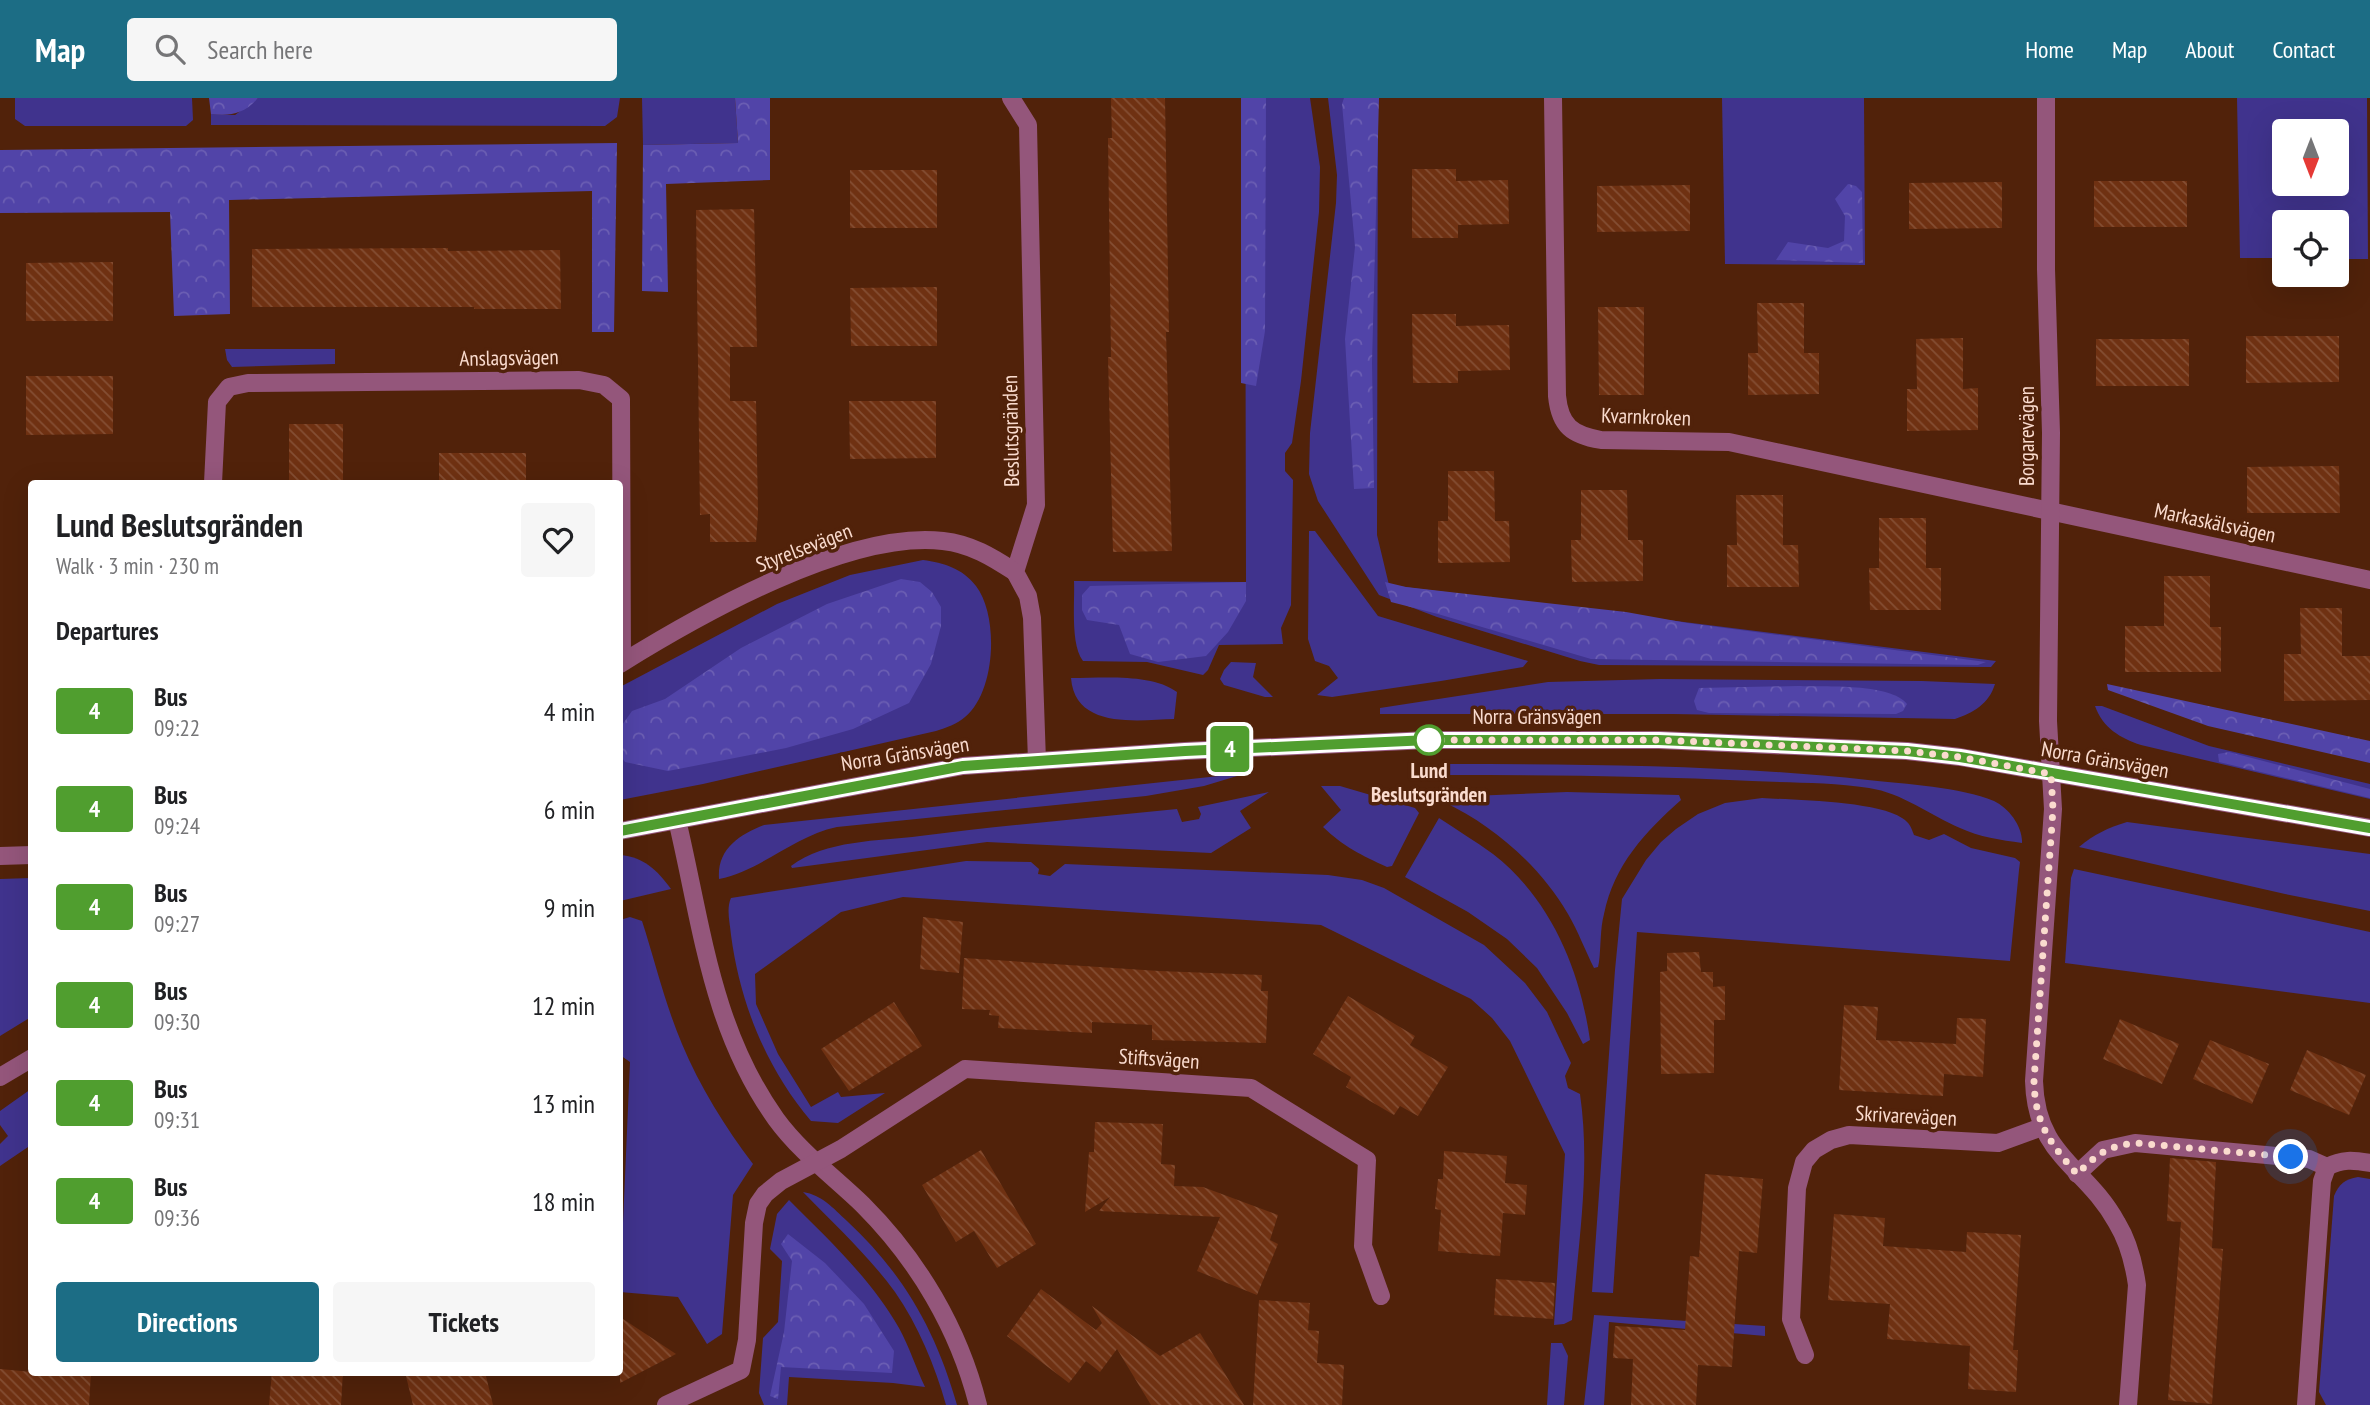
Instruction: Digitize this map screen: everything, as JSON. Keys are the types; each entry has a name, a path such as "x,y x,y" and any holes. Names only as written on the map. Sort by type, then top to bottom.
{"street":[{"name":"Beslutsgränden","path":"1011,98 1028,125 1036,505 1015,572"},
{"name":"Kvarnkroken","path":"1553,98 1557,396 1559,411 1567,427 1583,437 1601,440 1729,442 2050,512"},
{"name":"Borgarevägen","path":"2046,98 2051,774"},
{"name":"Anslagsvägen","path":"213,480 218,402 229,387 248,383 579,380 604,385 621,399 621,480"},
{"name":"Markaskälsvägen","path":"2050,512 2370,580"},
{"name":"Styrelsevägen","path":"623,662 662,637 798,570 874,547 941,540 986,552 1015,572"},
{"path":"1015,572 1028,596 1032,618 1037,761"},
{"name":"Norra Gränsvägen","path":"623,830 963,766 1429,740 1659,740 1907,751 1960,757 2370,828"},
{"path":"2051,774 2053,809 2034,1101 2042,1127 2052,1145 2099,1197 2117,1223 2134,1267 2137,1285 2128,1405"},
{"path":"677,820 712,977 730,1038 741,1062 776,1119 816,1162 864,1206 921,1275 951,1328 978,1405"},
{"path":"0,856 28,855"},
{"path":"0,1077 28,1060"},
{"name":"Stiftsvägen","path":"666,1405 741,1370 747,1340 754,1223 758,1204 765,1194 781,1181 841,1149 965,1069 1251,1088 1367,1160 1363,1247 1381,1296"},
{"name":"Skrivarevägen","path":"1805,1355 1791,1319 1791,1306 1797,1188 1804,1162 1814,1150 1831,1140 1849,1135 1998,1143 2022,1137 2042,1127"},
{"path":"2077,1174 2103,1150 2119,1144 2135,1143 2309,1159 2327,1167"},
{"path":"2306,1405 2322,1181 2327,1167 2337,1161 2370,1163"}],"shaded area":[{"path":"15,98 192,98 193,120 186,126 25,126 15,119"},
{"path":"258,98 620,98 617,117 605,126 211,125 211,114 235,115"},
{"path":"642,98 735,98 738,143 643,145"},
{"path":"1245,98 1310,98 1320,167 1319,212 1301,381 1292,443 1285,453 1285,471 1293,480 1291,605 1281,628 1283,644 1219,645 1203,675 1147,662 1083,661 1076,644 1074,581 1246,582"},
{"path":"1328,98 1378,98 1377,535 1389,585 1996,661 1991,667 1599,665 1437,617 1379,595 1318,501 1309,474 1310,433 1336,203 1337,175"},
{"path":"1722,98 1864,98 1865,265 1725,264"},
{"path":"2237,98 2367,98 2368,259 2349,259 2349,210 2272,210 2272,258 2240,258"},
{"path":"225,349 335,349 335,364 232,367 227,360"},
{"path":"1309,531 1315,531 1378,616 1528,661 1523,667 1441,681 1332,697 1317,695 1338,678 1329,666 1315,661 1308,639"},
{"path":"923,560 959,571 976,586 988,616 991,653 983,690 965,717 936,731 623,799 623,685 777,604 850,575"},
{"path":"1231,662 1256,663 1253,677 1273,697 1224,685 1220,679"},
{"path":"1071,678 1141,679 1167,686 1177,692 1174,719 1127,720 1096,714 1084,706 1075,695"},
{"path":"1660,679 1995,684 1980,707 1955,719 1673,714 1380,714 1380,708 1548,682"},
{"path":"2095,706 2102,706 2209,746 2370,784 2370,799 2141,745 2113,731 2098,714"},
{"path":"1449,764 1711,768 1933,787 1966,792 2000,804 2018,825 2022,843 1967,831 1904,799 1869,788 1676,778 1449,775"},
{"path":"1247,773 1204,786 1146,796 837,827 806,838 735,875 719,879 722,859 731,845 746,833 764,825"},
{"path":"1321,786 1340,786 1415,808 1419,813 1392,866 1387,867 1353,850 1323,827 1341,810"},
{"path":"1269,792 1240,811 1251,828 1211,853 987,842 792,868 791,866 820,851 870,841 1177,809 1182,822 1199,819 1201,814 1198,807"},
{"path":"1567,792 1679,795 1681,800 1643,837 1615,880 1603,920 1598,967 1594,968 1568,914 1529,863 1498,835 1444,802 1447,797"},
{"path":"1762,798 1835,802 1874,808 1902,818 1910,825 1914,835 1929,840 1944,834 1971,848 2015,858 2020,862 2010,961 1637,932 1613,1293 1592,1292 1622,899 1646,860 1676,829 1698,814 1725,803"},
{"path":"1439,818 1493,854 1531,892 1547,914 1560,938 1579,988 1590,1040 1583,1044 1567,1013 1537,968 1507,939 1468,912 1405,877"},
{"path":"2127,822 2370,854 2370,911 2079,847 2090,838"},
{"path":"623,855 636,858 649,866 671,889 623,900"},
{"path":"966,861 1031,862 1039,869 1038,874 1050,876 1065,864 1328,875 1362,880 1384,888 1484,945 1525,983 1547,1012 1571,1063 1565,1076 1568,1088 1580,1094 1584,1179 1572,1320 1554,1325 1565,1154 1510,1041 1492,1018 1471,999 1321,925 903,897 841,912 755,974 756,1004 778,1054 811,1107 838,1092 841,1097 885,1093 838,1123 811,1121 795,1101 768,1057 748,1010 731,935 731,898"},
{"path":"2074,869 2370,932 2370,1003 2065,963 2071,878"},
{"path":"28,878 28,1019 0,1036 0,879"},
{"path":"630,917 642,921 670,1014 682,1044 705,1091 753,1164 733,1195 722,1334 707,1344 678,1297 623,1292 623,1223 630,1062 623,1057 623,919"},
{"path":"28,1091 28,1147 0,1166 0,1144 8,1136 0,1125 0,1111"},
{"path":"2358,1177 2370,1179 2370,1405 2326,1405 2319,1392 2334,1196 2343,1183"},
{"path":"803,1192 822,1199 837,1211 867,1241 901,1283 928,1328 957,1405 946,1405 925,1346 911,1318 885,1278"},
{"path":"789,1200 848,1260 888,1310 906,1342 925,1387 789,1377 787,1405 764,1405 759,1393 763,1338 778,1322 782,1261 770,1249 777,1214"},
{"path":"1594,1315 1765,1326 1765,1336 1609,1322 1604,1405 1584,1405"},
{"path":"1551,1343 1562,1343 1568,1356 1564,1405 1547,1405"}],"green space":[{"path":"209,98 258,98 242,111 225,115 211,114"},
{"path":"735,98 770,98 770,180 666,184 668,292 642,291 643,145 738,143"},
{"path":"1241,98 1266,98 1265,331 1256,386 1241,383"},
{"path":"1344,98 1379,98 1372,363 1374,488 1354,489 1345,339 1355,247 1342,104"},
{"path":"617,143 614,332 592,332 592,191 229,200 230,314 174,316 170,212 0,213 0,150"},
{"path":"1848,184 1856,186 1862,192 1863,263 1776,260 1788,242 1828,248 1844,241 1845,216 1835,199"},
{"path":"901,579 920,582 932,592 941,607 941,626 931,664 909,703 853,729 786,748 668,771 625,762 623,724 632,711 665,699 741,648 827,604"},
{"path":"1246,582 1246,601 1228,632 1206,656 1158,662 1130,654 1119,625 1087,620 1082,610 1082,595 1090,586"},
{"path":"1385,582 1406,587 1626,612 1687,623 1986,662 1978,665 1591,659 1391,602"},
{"path":"2107,684 2370,741 2370,763 2208,726 2108,690"},
{"path":"1798,686 1872,689 1899,697 1907,704 1903,711 1896,714 1709,713 1697,710 1694,701 1699,688"},
{"path":"2229,752 2370,789 2370,798 2219,762 2218,754"},
{"path":"788,1234 825,1263 864,1304 894,1351 892,1373 781,1367 778,1399 770,1396 784,1332 792,1261 781,1244"}],"building":[{"path":"1111,98 1165,98 1169,332 1166,332 1172,551 1113,552 1108,357 1111,357 1108,138 1112,138"},
{"path":"1412,169 1456,169 1456,181 1508,180 1509,224 1458,225 1458,238 1412,238"},
{"path":"850,170 937,170 937,228 850,228"},
{"path":"2094,181 2187,181 2187,227 2094,227"},
{"path":"2002,182 2002,228 1909,229 1909,183"},
{"path":"1690,185 1690,231 1597,232 1597,186"},
{"path":"754,209 757,347 730,347 730,401 756,401 756,542 710,542 710,514 700,515 696,210"},
{"path":"448,248 448,251 560,250 561,309 252,307 252,249"},
{"path":"113,262 113,321 26,321 26,263"},
{"path":"937,287 937,346 851,346 850,288"},
{"path":"1757,303 1804,303 1804,353 1819,353 1819,394 1748,395 1748,353 1758,353"},
{"path":"1598,307 1644,307 1644,395 1599,395"},
{"path":"1412,314 1456,314 1456,326 1509,325 1510,370 1458,371 1458,383 1413,383"},
{"path":"2246,336 2339,336 2339,382 2246,383"},
{"path":"1963,338 1963,389 1978,388 1978,430 1907,431 1907,389 1917,389 1916,339"},
{"path":"2096,339 2189,339 2189,386 2096,386"},
{"path":"26,376 113,376 113,434 26,435"},
{"path":"849,401 936,401 936,458 850,459"},
{"path":"289,424 343,424 343,480 289,480"},
{"path":"439,453 526,453 526,480 439,480"},
{"path":"2339,466 2340,513 2247,513 2247,467"},
{"path":"1448,471 1494,471 1495,521 1509,521 1510,562 1438,563 1438,521 1448,521"},
{"path":"1581,490 1627,490 1628,540 1643,540 1643,581 1572,582 1571,540 1581,540"},
{"path":"1736,495 1783,495 1783,545 1798,545 1799,587 1727,587 1727,545 1737,545"},
{"path":"1879,518 1926,518 1926,568 1941,568 1941,610 1870,610 1869,568 1879,568"},
{"path":"2164,576 2210,576 2210,627 2221,627 2221,672 2125,672 2125,626 2164,626"},
{"path":"2300,608 2342,608 2342,656 2370,656 2370,700 2284,701 2284,654 2301,654"},
{"path":"923,917 963,922 959,973 920,969"},
{"path":"1699,952 1701,972 1713,972 1713,987 1725,986 1725,1020 1714,1020 1714,1073 1661,1074 1660,972 1667,971 1667,953"},
{"path":"964,958 1262,975 1261,991 1268,991 1266,1043 1152,1040 1152,1025 1092,1022 1092,1033 998,1028 999,1016 989,1015 990,1010 962,1009"},
{"path":"1348,996 1415,1036 1410,1045 1448,1067 1418,1116 1400,1106 1394,1115 1346,1087 1351,1077 1313,1054"},
{"path":"894,1002 922,1046 849,1091 821,1049"},
{"path":"1844,1005 1878,1007 1876,1040 1956,1044 1957,1018 1986,1019 1983,1077 1944,1074 1943,1096 1839,1090"},
{"path":"2120,1019 2179,1044 2162,1084 2103,1059"},
{"path":"2210,1040 2269,1064 2252,1104 2193,1079"},
{"path":"2307,1050 2366,1075 2349,1115 2290,1090"},
{"path":"1095,1122 1163,1124 1161,1164 1175,1165 1174,1186 1203,1187 1278,1215 1270,1240 1278,1244 1257,1295 1197,1271 1220,1217 1099,1211 1110,1197 1085,1212 1089,1152 1094,1152"},
{"path":"981,1150 1036,1244 997,1268 974,1231 956,1242 922,1185"},
{"path":"1444,1151 1507,1156 1505,1183 1527,1185 1525,1215 1503,1213 1500,1256 1438,1251 1441,1210 1435,1209 1438,1179 1443,1179"},
{"path":"2170,1158 2216,1162 2212,1248 2223,1249 2212,1404 2168,1400 2181,1222 2167,1221"},
{"path":"1705,1174 1763,1179 1757,1253 1739,1251 1732,1367 1698,1365 1696,1405 1631,1405 1633,1359 1613,1358 1615,1326 1685,1330 1690,1256 1699,1257"},
{"path":"1834,1214 1885,1218 1883,1246 1966,1252 1967,1232 2021,1235 2013,1350 2018,1350 2016,1392 1968,1389 1970,1346 1887,1339 1890,1304 1828,1300"},
{"path":"1496,1279 1555,1283 1553,1319 1494,1315"},
{"path":"1041,1289 1096,1330 1102,1323 1092,1306 1160,1356 1200,1333 1244,1405 1151,1405 1117,1349 1100,1372 1086,1361 1069,1383 1007,1336"},
{"path":"1259,1300 1310,1303 1308,1330 1319,1331 1317,1363 1344,1365 1342,1405 1253,1405"},
{"path":"623,1319 676,1354 620,1383 620,1376 623,1376"},
{"path":"0,1369 28,1372 28,1376 91,1376 89,1405 0,1405"},
{"path":"272,1376 343,1376 341,1405 269,1405"},
{"path":"406,1376 486,1376 493,1405 413,1405"}],"bus line":[{"name":"4","path":"623,830 963,766 1185,751 1429,740 1659,740 1907,751 1960,757 2370,828"}],"place":[{"name":"Lund Beslutsgränden","path":"1429,740"}],"route":[{"path":"1429,740 1659,740 1907,751 1960,757 2051,774 2053,809 2034,1101 2042,1127 2052,1145 2077,1174 2103,1150 2119,1144 2220,1149 2291,1157"}]}
